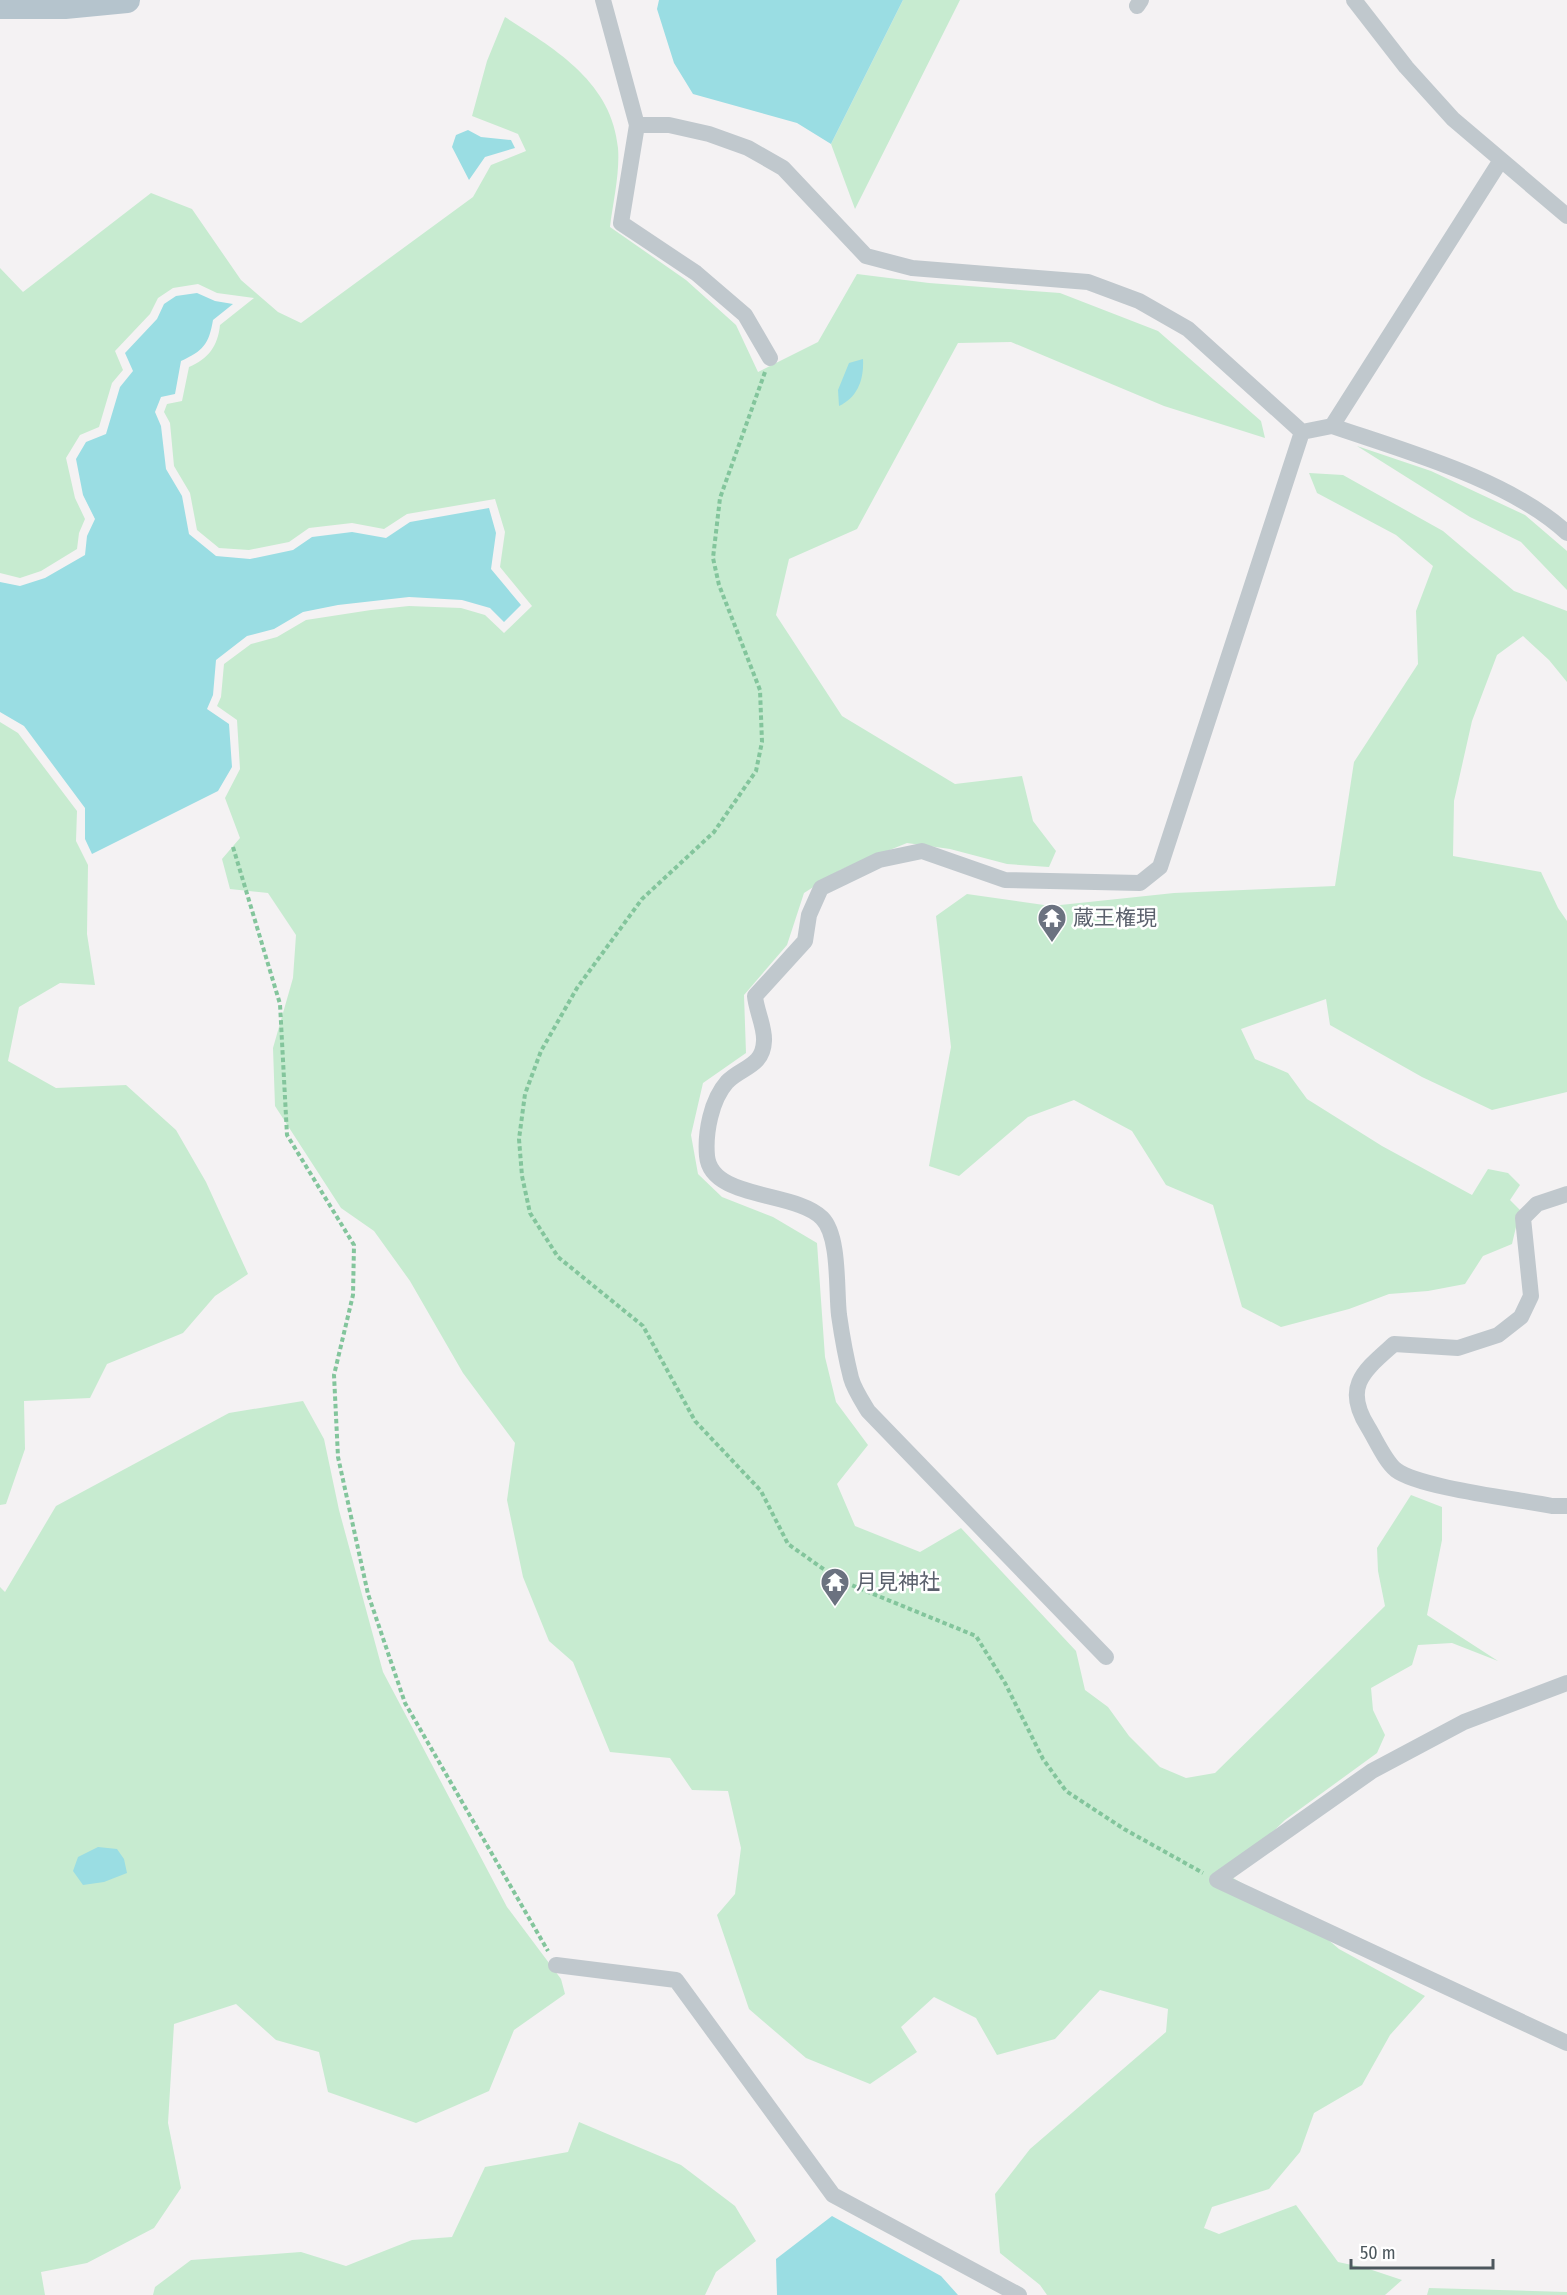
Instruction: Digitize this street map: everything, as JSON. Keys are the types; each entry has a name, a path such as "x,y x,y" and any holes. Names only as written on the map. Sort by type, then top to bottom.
{"main road":[{"path":"0,6 65,6 127,0"}],"street":[{"path":"603,0 638,125 621,223 696,273 745,315 770,358"},
{"path":"1354,0 1406,67 1453,119 1567,216"},
{"path":"638,125 669,126 709,134 748,148 783,168 866,256 912,268 1088,282 1139,301 1188,330 1302,432"},
{"path":"1332,426 1501,160"},
{"path":"1302,432 1332,426 1420,456 1505,492 1567,533"},
{"path":"1106,1657 868,1411 852,1381 839,1315 833,1243 823,1218 800,1203 740,1190 714,1173 707,1158 709,1124 716,1101 727,1082 756,1064 764,1040 755,996 804,941 809,915 821,888 879,860 922,851 1005,880 1140,883 1160,867 1302,432"},
{"path":"1567,1194 1537,1204 1522,1218 1531,1296 1521,1317 1498,1335 1458,1348 1394,1344 1361,1374 1356,1400 1360,1415 1395,1469 1418,1481 1552,1506 1567,1506"},
{"path":"1567,1683 1464,1722 1372,1771 1217,1880 1567,2043"},
{"path":"556,1965 676,1980 833,2195 1019,2295"}],"path":[{"path":"770,358 720,498 713,558 718,585 760,690 762,742 756,771 714,832 642,899 577,988 541,1051 525,1094 519,1139 522,1176 530,1213 558,1257 643,1326 695,1421 760,1491 788,1544 839,1580 976,1636 1005,1683 1043,1758 1066,1791 1124,1828 1217,1880"},
{"path":"233,848 280,1004 286,1135 354,1245 353,1295 334,1375 338,1457 368,1594 405,1703 556,1965"}],"green space":[{"path":"903,0 960,0 855,209 831,144"},
{"path":"505,17 561,55 593,86 605,104 618,148 617,177 610,227 686,280 736,325 758,372 818,342 857,274 929,283 1060,293 1158,331 1261,421 1265,438 1164,406 1011,342 958,343 857,529 789,559 776,615 842,716 955,784 1022,776 1033,821 1056,851 1049,867 1007,864 950,849 907,843 840,870 804,893 787,945 744,995 746,1053 703,1083 691,1135 698,1174 722,1197 773,1217 817,1243 825,1357 836,1402 868,1445 837,1484 855,1526 920,1552 961,1528 1076,1651 1085,1690 1108,1707 1129,1736 1160,1767 1186,1778 1215,1773 1385,1606 1378,1571 1377,1548 1411,1495 1442,1507 1442,1540 1427,1615 1498,1661 1452,1643 1418,1645 1412,1665 1371,1688 1373,1710 1385,1735 1377,1753 1285,1820 1228,1875 1305,1920 1339,1949 1425,1996 1390,2035 1362,2085 1314,2113 1300,2152 1269,2189 1212,2207 1204,2228 1219,2234 1296,2205 1338,2262 1366,2268 1402,2280 1385,2295 1047,2295 1040,2285 1000,2253 995,2194 1030,2149 1166,2032 1168,2009 1100,1990 1055,2039 997,2055 976,2018 934,1997 901,2027 917,2052 870,2084 806,2058 749,2009 717,1915 735,1894 741,1848 728,1791 692,1790 670,1758 610,1752 573,1662 549,1641 523,1577 507,1500 515,1443 463,1373 410,1281 374,1231 341,1208 275,1106 273,1048 293,978 296,935 268,893 230,889 222,859 240,838 225,798 240,769 237,720 217,706 221,697 224,664 251,644 277,637 306,620 371,610 409,606 461,608 485,615 504,633 532,606 500,567 505,532 495,499 407,514 384,529 352,523 309,528 289,542 249,550 219,548 197,530 190,493 174,466 170,423 164,412 167,404 182,401 189,367 202,360 211,351 220,325 254,298 217,293 198,284 173,288 158,298 150,314 115,351 123,370 112,383 99,427 80,435 66,458 75,498 85,519 79,533 77,549 41,571 20,578 0,573 0,268 23,292 151,193 192,209 241,280 278,312 301,323 473,197 491,165 526,151 518,134 472,116 487,61"},
{"path":"1357,446 1431,471 1525,515 1567,551 1567,590 1521,542 1470,517"},
{"path":"1309,473 1343,475 1443,531 1514,591 1567,611 1567,682 1549,660 1523,636 1497,655 1472,721 1454,801 1453,856 1541,872 1558,908 1567,921 1567,1092 1492,1110 1422,1077 1330,1025 1326,999 1241,1029 1255,1059 1288,1073 1307,1099 1382,1146 1472,1195 1488,1169 1508,1173 1520,1185 1510,1200 1520,1210 1512,1244 1483,1256 1465,1284 1428,1291 1389,1294 1349,1309 1281,1327 1242,1307 1213,1205 1166,1185 1132,1131 1074,1100 1028,1117 959,1176 929,1166 951,1047 936,916 967,894 1051,906 1174,893 1335,886 1354,762 1418,664 1416,611 1433,566 1396,535 1317,493"},
{"path":"0,722 18,733 77,811 76,841 88,865 87,934 95,985 60,983 19,1007 8,1061 56,1088 126,1085 176,1130 206,1182 248,1274 215,1296 183,1333 107,1364 90,1398 24,1401 25,1449 6,1504 0,1505"},
{"path":"303,1401 324,1439 339,1510 383,1672 507,1907 561,1979 565,1994 514,2030 489,2091 416,2123 328,2092 319,2052 276,2040 236,2004 174,2024 168,2123 181,2188 154,2228 87,2263 41,2272 45,2295 0,2295 0,1587 5,1592 56,1506 229,1413"},
{"path":"579,2122 681,2165 735,2206 756,2241 716,2272 705,2295 153,2295 155,2287 191,2260 301,2252 346,2266 412,2240 452,2237 485,2167 568,2152"},
{"path":"1429,2288 1567,2292 1567,2295 1427,2295"}],"water":[{"path":"659,0 903,0 831,144 797,123 693,94 674,63 657,9"},
{"path":"468,130 481,137 511,140 515,148 485,157 469,180 452,147 456,135"},
{"path":"197,293 215,301 233,304 213,320 204,346 181,361 175,394 161,397 155,412 161,426 166,469 182,496 189,534 216,556 250,559 293,550 312,537 352,532 386,538 410,522 489,508 496,533 491,569 521,605 504,622 490,608 462,600 409,597 338,605 303,612 274,629 247,636 216,660 213,695 207,709 229,724 232,767 218,791 92,854 85,839 85,808 24,726 0,712 0,582 20,586 45,578 85,555 87,536 95,519 83,495 76,459 86,442 106,434 120,387 133,371 125,353 157,319 164,304 176,296"},
{"path":"863,359 858,387 851,398 839,406 838,390 849,363"},
{"path":"98,1847 117,1849 124,1859 127,1873 104,1882 83,1885 73,1871 78,1857"},
{"path":"832,2216 941,2276 958,2295 777,2295 776,2259"}],"place":[{"name":"蔵王権現","path":"1052,944"},
{"name":"月見神社","path":"835,1608"}]}
